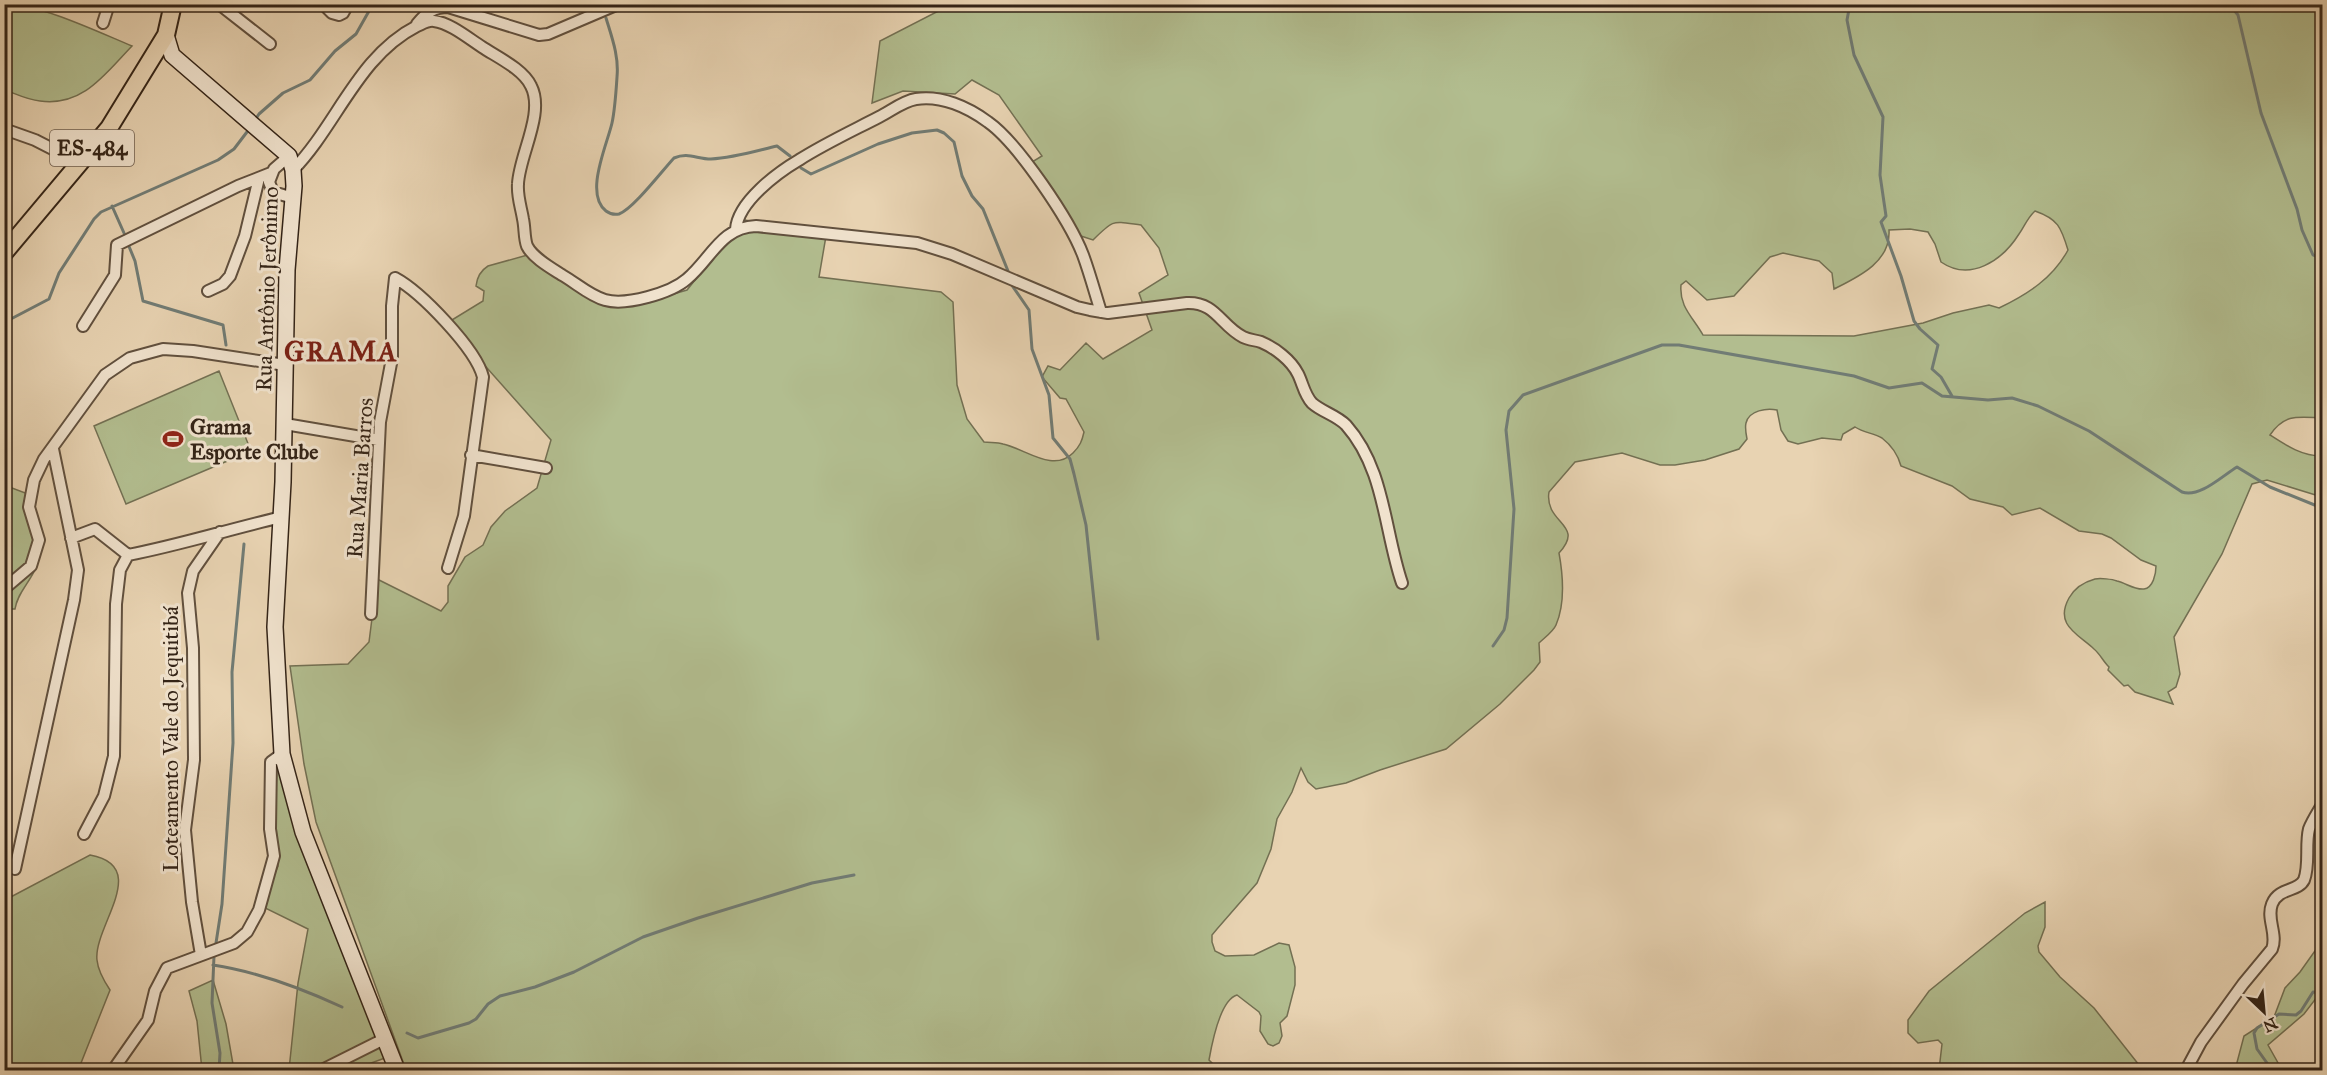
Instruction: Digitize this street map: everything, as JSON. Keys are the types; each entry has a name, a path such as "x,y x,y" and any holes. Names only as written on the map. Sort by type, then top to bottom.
{"main road":[{"path":"173,4 166,35 172,55 252,124 291,163"},
{"name":"ES-484","path":"4,253 109,128 166,35"},
{"name":"Rua Antônio Jerônimo","path":"291,163 293,198 287,270 282,517 275,627 282,754 303,832 397,1071"}],"street":[{"path":"103,23 108,4"},
{"path":"219,4 270,44"},
{"path":"323,4 331,12 339,15 343,13 348,4"},
{"path":"414,28 430,10 448,7 525,32 548,34 616,5"},
{"path":"83,326 115,275 117,245 271,173 313,148 363,74 383,51 414,28 429,21 436,21 457,31 510,65 531,86 534,95 533,118 518,182 518,196 528,247 554,270 599,298 616,302 643,298 685,282 728,235 744,226 917,243 969,260 1077,307 1101,312 1201,303 1213,310 1244,338 1272,348 1289,361 1298,374 1308,398 1316,406 1329,412 1344,424 1373,471 1402,583"},
{"path":"736,229 739,215 749,202 779,172 805,156 914,99 951,102 995,127 1037,177 1059,211 1082,254 1101,312"},
{"path":"4,129 35,140 80,162"},
{"path":"271,173 268,180 270,189 276,194 293,198"},
{"path":"208,291 223,284 230,276 245,236 259,178"},
{"name":"Rua Maria Barros","path":"371,614 380,422 392,358 392,306 395,278 417,292 443,320 482,371 483,383 464,516 448,568"},
{"path":"4,589 31,566 39,540 29,507 34,480 44,459 105,375 130,358 163,349 193,351 285,365"},
{"path":"285,424 379,440"},
{"path":"15,869 74,600 78,570 53,449"},
{"path":"471,455 546,468"},
{"path":"71,538 94,530 128,555 180,545 220,532 282,517"},
{"name":"Loteamento Vale do Jequitibá","path":"201,955 192,902 185,830 194,760 193,648 188,593 193,571 220,532"},
{"path":"84,834 104,796 114,756 116,604 120,570 128,555"},
{"path":"113,1071 148,1020 156,991 167,969 234,943 247,932 259,910 274,856 270,829 271,762 282,754"},
{"path":"2186,1071 2201,1042 2243,984 2272,949 2274,943 2270,915 2272,903 2280,893 2298,886 2304,880 2309,830 2322,805"},
{"path":"322,1071 384,1039"}],"green space":[{"path":"5,4 19,5 52,14 132,46 102,77 81,94 55,102 27,98 5,90"},
{"path":"950,5 2322,5 2322,418 2293,418 2281,423 2270,435 2301,452 2322,456 2322,497 2267,480 2252,484 2222,554 2174,637 2180,674 2176,687 2168,692 2173,704 2135,692 2128,685 2124,686 2108,670 2109,667 2096,651 2070,628 2064,615 2069,598 2083,584 2095,579 2106,579 2144,589 2152,583 2156,566 2141,560 2111,538 2102,534 2079,531 2040,508 2012,515 2003,507 1970,499 1952,486 1901,466 1891,447 1876,435 1855,427 1843,434 1841,440 1822,438 1798,444 1788,441 1781,430 1777,410 1768,409 1754,413 1748,419 1747,439 1739,449 1705,460 1660,465 1622,453 1575,462 1549,492 1552,511 1566,529 1568,536 1559,553 1562,589 1559,617 1553,630 1539,643 1540,662 1534,670 1500,704 1446,749 1346,783 1316,789 1308,782 1301,768 1292,792 1277,819 1271,849 1257,883 1212,935 1215,951 1225,956 1254,955 1279,943 1289,945 1295,967 1295,985 1287,1016 1280,1023 1282,1036 1279,1043 1273,1046 1268,1044 1260,1031 1259,1012 1237,995 1231,999 1221,1013 1212,1043 1209,1060 1219,1070 406,1070 316,822 304,764 290,666 348,664 369,642 377,579 441,611 448,602 448,586 465,557 483,545 491,527 505,511 537,488 551,440 447,323 483,301 484,291 476,286 483,270 488,266 531,254 613,305 656,299 687,290 740,219 826,236 819,277 941,292 953,302 957,385 967,419 984,442 1003,444 1039,458 1057,461 1073,453 1084,432 1066,399 1060,398 1042,377 1048,366 1060,370 1086,343 1103,359 1152,330 1139,293 1168,275 1159,248 1141,225 1114,223 1093,240 1078,235 1032,162 1042,156 999,95 972,80 955,94 903,91 872,103 880,41","holes":["2035,211 2049,217 2058,225 2068,250 2055,269 2039,284 1999,308 1989,305 1923,323 1854,336 1703,335 1682,300 1681,285 1686,281 1707,300 1734,296 1770,257 1783,253 1819,261 1832,273 1834,289 1853,279 1879,260 1885,251 1889,230 1910,229 1928,232 1941,262 1952,268 1974,269 1984,266 2004,253"]},
{"name":"Grama Esporte Clube","path":"219,371 251,451 126,504 94,426"},
{"path":"4,485 28,494 38,558 34,572 20,595 15,609 5,609"},
{"path":"276,748 385,1058 352,1070 289,1070 298,983 308,929 261,906 278,866 275,803"},
{"path":"90,855 108,861 117,871 118,884 115,899 98,946 97,960 100,972 110,990 77,1070 5,1070 5,900"},
{"path":"2045,902 2045,927 2038,946 2039,952 2060,977 2094,1008 2143,1070 1939,1070 1942,1044 1938,1040 1918,1043 1908,1033 1908,1020 1929,991 2025,913"},
{"path":"2322,944 2322,998 2317,997 2304,1014 2268,1045 2282,1070 2235,1070 2244,1036 2274,1017 2285,988"},
{"path":"213,980 226,1024 234,1070 202,1070 197,1021 189,991"}],"waterway":[{"path":"255,120 283,93 310,80 335,51 356,34 373,4"},
{"path":"1850,4 1847,20 1854,55 1883,117 1880,175 1886,216 1881,222 1901,276 1914,321 1938,345 1932,369 1941,377 1952,396"},
{"path":"2225,4 2238,15 2261,113 2297,209 2302,230 2313,255 2322,259"},
{"path":"606,18 617,62 613,118 597,181 597,193 606,211 611,214 625,211 674,158 679,156 719,158 777,146 790,156"},
{"path":"4,330 7,321 49,299 59,273 101,212 218,160 234,149 250,128"},
{"path":"801,168 811,174 878,144 912,133 937,130 944,133 954,142 962,176 972,196 983,209 1008,271"},
{"path":"112,206 124,233"},
{"path":"128,244 135,261 143,301 223,325 226,345"},
{"path":"1011,284 1029,310 1032,349 1049,395 1053,438 1070,459 1074,474 1086,525 1098,639"},
{"path":"1493,646 1504,630 1507,618 1514,509 1506,430 1509,411 1523,395 1662,345 1679,345 1854,376 1889,388 1922,383 1942,396 1988,400 2012,398 2038,406 2089,431 2182,492 2189,493 2203,489 2237,467 2270,487 2322,508"},
{"path":"4,360 9,427 4,430"},
{"path":"216,943 222,904 233,743 232,672 244,544"},
{"path":"407,1033 418,1038 469,1023 476,1019 488,1004 500,996 535,987 574,972 643,937 812,883 854,875"},
{"path":"214,956 212,1003 220,1053 219,1070"},
{"path":"213,965 279,982 342,1007"},
{"path":"2272,1070 2257,1049 2254,1033 2257,1028 2279,1014 2296,1015 2313,992 2322,993"}],"place":[{"name":"Grama Esporte Clube","path":"173,439"}],"district":[{"name":"GRAMA","path":"341,351"}]}
